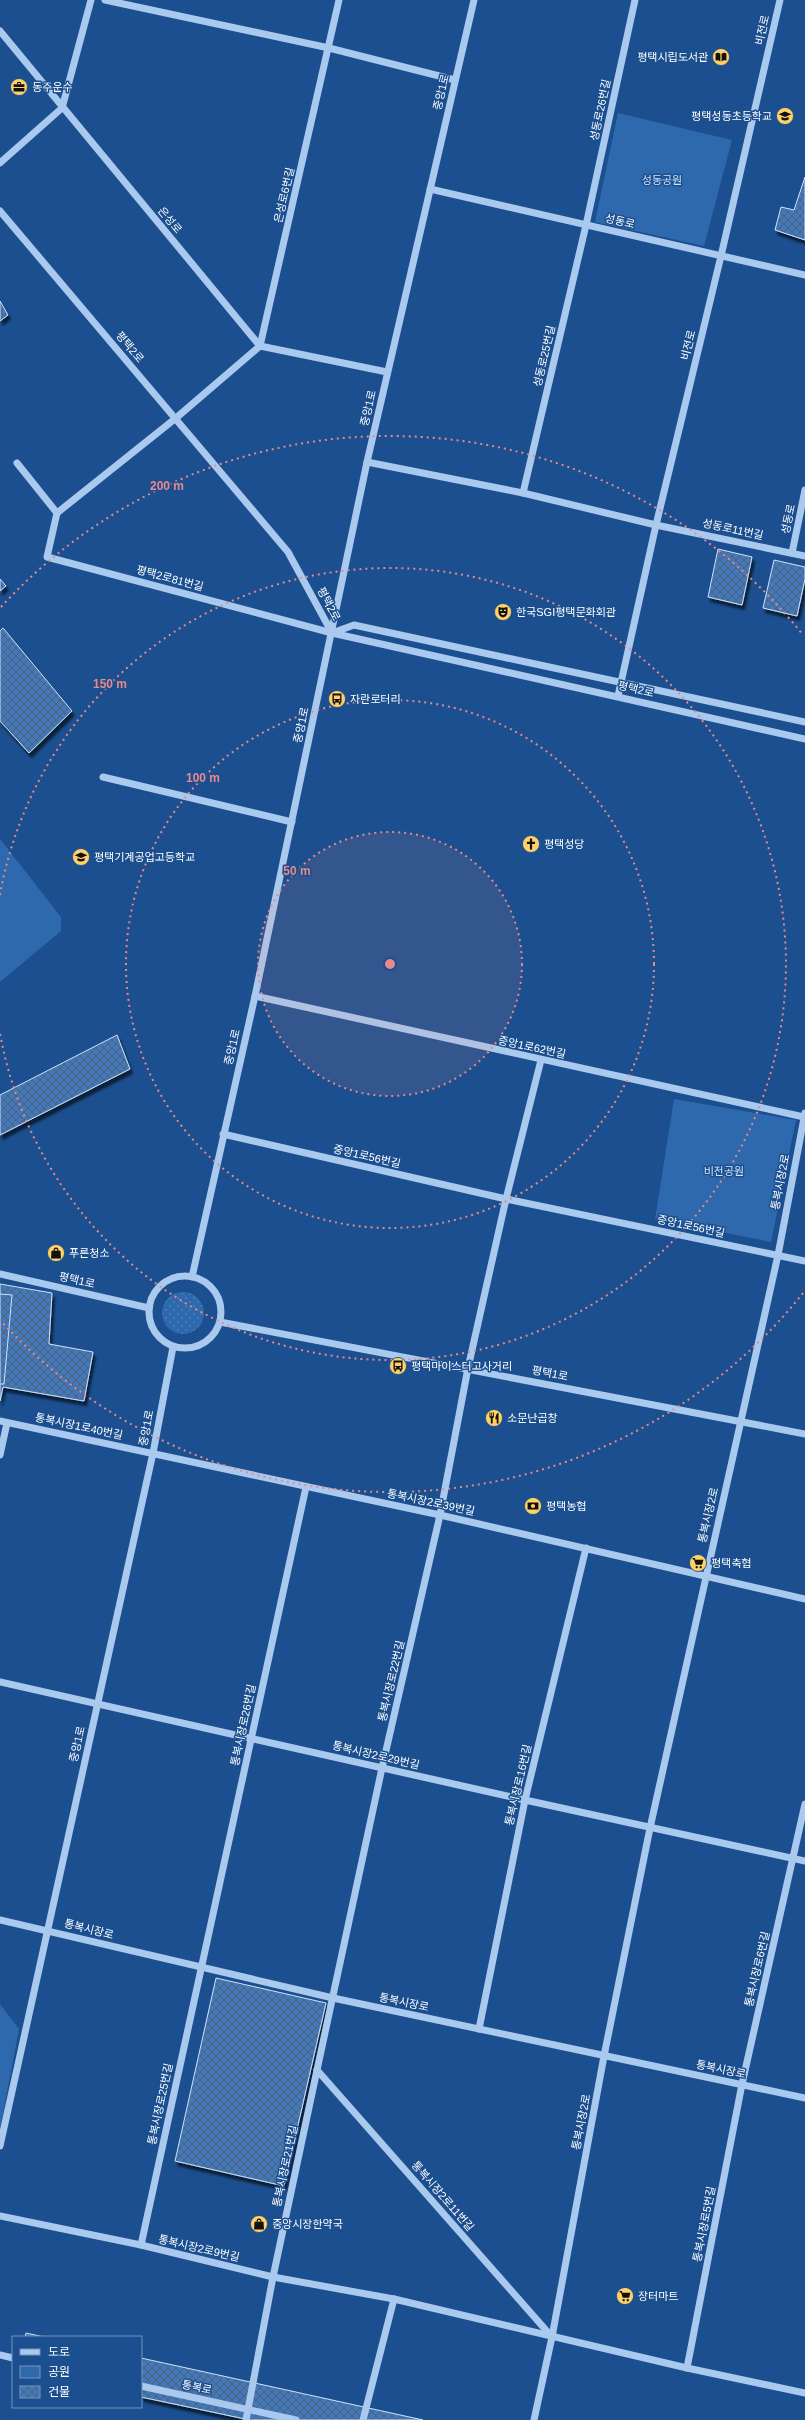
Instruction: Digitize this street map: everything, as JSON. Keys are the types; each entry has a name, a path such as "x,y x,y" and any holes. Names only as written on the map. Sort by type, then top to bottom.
{"street":[{"path":"0,164 62,108 91,0"},
{"path":"105,0 329,48 455,80"},
{"name":"은성로6번길","path":"260,346 339,0"},
{"name":"중앙1로","path":"192,1276 255,996 367,462 474,0"},
{"name":"성동로26번길","path":"586,225 635,0"},
{"name":"비전로","path":"618,696 656,525 721,256 780,0"},
{"name":"은성로","path":"0,31 260,346"},
{"name":"성동로","path":"430,189 805,275"},
{"name":"평택2로","path":"0,211 288,552 332,633 805,739"},
{"name":"성동로25번길","path":"523,493 586,225"},
{"path":"17,463 57,512 176,418 260,346 387,372"},
{"path":"367,462 523,493 656,525"},
{"name":"성동로","path":"792,553 805,490"},
{"name":"평택2로81번길","path":"57,512 47,557 332,633"},
{"name":"성동로11번길","path":"656,525 805,556"},
{"path":"332,633 354,625 805,722"},
{"path":"103,777 292,822"},
{"name":"중앙1로62번길","path":"255,996 541,1060 805,1115"},
{"path":"468,1368 506,1199 541,1060"},
{"name":"통복시장2로","path":"534,2420 552,2337 604,2056 650,1828 705,1575 778,1255 805,1115"},
{"name":"중앙1로56번길","path":"223,1134 506,1199 778,1255"},
{"path":"778,1255 805,1261"},
{"name":"평택1로","path":"0,1274 148,1308"},
{"path":"192,1276 202,1280 216,1293 221,1312 220,1322 210,1339 202,1344 188,1348 173,1347 164,1342 152,1328 148,1308 156,1290 164,1283 172,1278 192,1276"},
{"name":"평택1로","path":"220,1322 468,1368 805,1434"},
{"name":"중앙1로","path":"0,2146 46,1930 152,1453 173,1347"},
{"name":"통복시장로22번길","path":"333,1998 382,1768 440,1515 468,1368"},
{"path":"0,1455 4,1422"},
{"name":"통복시장1로40번길","path":"4,1422 152,1453"},
{"name":"통복시장2로39번길","path":"152,1453 440,1515 705,1575"},
{"name":"통복시장로26번길","path":"200,1968 306,1487"},
{"name":"통복시장로16번길","path":"479,2029 525,1800 586,1548"},
{"path":"705,1575 805,1599"},
{"name":"통복시장2로29번길","path":"0,1682 251,1737 650,1828"},
{"name":"통복시장로6번길","path":"742,2084 805,1804"},
{"path":"650,1828 805,1861"},
{"name":"통복시장로","path":"0,1920 333,1998 805,2098"},
{"name":"통복시장로25번길","path":"141,2245 200,1968"},
{"name":"통복시장로21번길","path":"248,2410 273,2277 333,1998"},
{"name":"통복시장2로11번길","path":"317,2070 552,2337"},
{"name":"통복시장로5번길","path":"687,2368 742,2084"},
{"name":"통복시장2로9번길","path":"0,2216 141,2245 273,2277 394,2299 552,2337"},
{"path":"363,2420 394,2299"},
{"path":"552,2337 805,2393"},
{"path":"0,2355 12,2358"},
{"name":"통복로","path":"142,2386 296,2420"},
{"path":"246,2420 248,2410"}],"green space":[{"name":"성동공원","path":"618,113 732,140 704,246 595,222"},
{"path":"0,839 61,917 61,931 0,982"},
{"name":"비전공원","path":"674,1099 796,1120 771,1242 655,1219"},
{"path":"179,1292 187,1292 195,1295 201,1301 204,1313 201,1325 195,1331 187,1334 179,1334 171,1331 165,1325 162,1317 162,1309 165,1301 171,1295"},
{"path":"0,2004 19,2029 0,2130"}],"building":[{"path":"805,177 805,240 775,230 781,207 794,210"},
{"path":"0,301 8,315 0,321"},
{"path":"718,549 752,557 742,605 708,597"},
{"path":"774,560 805,567 805,579 797,616 763,608"},
{"path":"0,579 6,586 0,591"},
{"path":"3,628 72,711 29,753 0,721 0,631"},
{"path":"117,1035 130,1069 0,1135 0,1095"},
{"path":"0,1284 52,1293 49,1344 93,1352 84,1401 3,1387 0,1401"},
{"path":"0,1294 12,1295 4,1384 0,1384"},
{"path":"216,1978 326,2003 284,2186 175,2161"},
{"path":"26,2333 40,2336 25,2336"},
{"path":"142,2358 423,2420 250,2420 142,2397"}],"place":[{"name":"평택시립도서관","path":"721,57"},
{"name":"동주운수","path":"19,87"},
{"name":"평택성동초등학교","path":"785,116"},
{"name":"한국SGI평택문화회관","path":"503,612"},
{"name":"자란로터리","path":"337,699"},
{"name":"평택성당","path":"531,844"},
{"name":"평택기계공업고등학교","path":"81,857"},
{"name":"푸른청소","path":"56,1253"},
{"name":"평택마이스터고사거리","path":"398,1366"},
{"name":"소문난곱창","path":"494,1418"},
{"name":"평택농협","path":"533,1506"},
{"name":"평택축협","path":"698,1563"},
{"name":"중앙시장한약국","path":"259,2224"},
{"name":"장터마트","path":"625,2296"}]}
